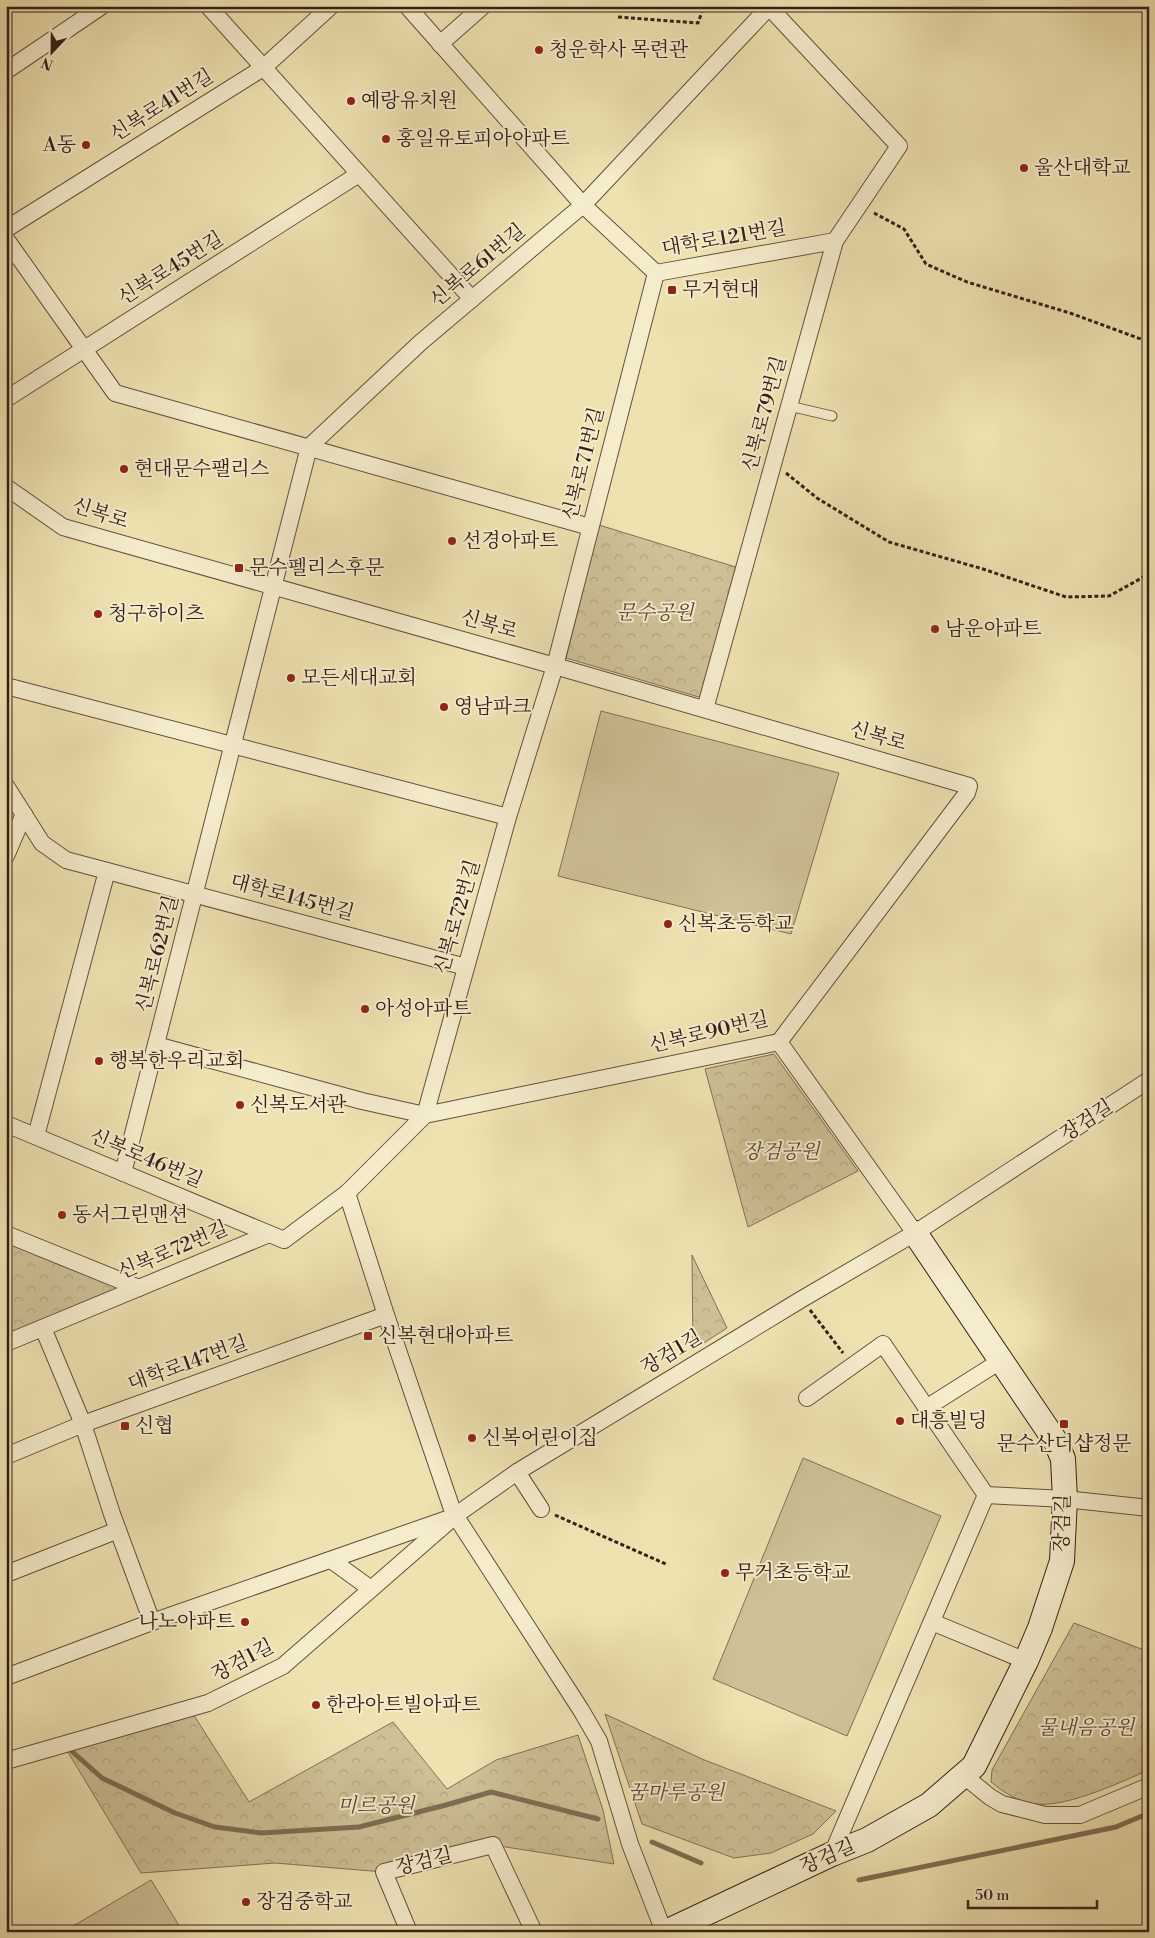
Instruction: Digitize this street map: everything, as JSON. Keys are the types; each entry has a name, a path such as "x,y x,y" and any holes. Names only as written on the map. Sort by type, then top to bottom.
{"main road":[{"name":"장검길","path":"665,1932 832,1854 867,1840 929,1805 974,1766 1026,1661 1040,1628 1062,1561 1065,1499 1062,1459 1056,1442 915,1233"}],"street":[{"path":"6,71 102,6"},
{"path":"208,6 472,299"},
{"name":"신복로41번길","path":"6,229 263,68 331,6"},
{"name":"대학로121번길","path":"407,6 583,205 656,273 835,240"},
{"path":"440,44 483,6"},
{"name":"신복로79번길","path":"705,709 835,240 899,146 769,8"},
{"name":"신복로61번길","path":"309,447 421,342 583,205 769,8"},
{"name":"신복로45번길","path":"6,399 359,174"},
{"path":"6,239 115,393 590,527"},
{"name":"신복로71번길","path":"555,666 656,273"},
{"path":"273,586 309,447"},
{"name":"신복로","path":"6,486 63,527 555,666 969,786"},
{"name":"신복로62번길","path":"123,1173 273,586"},
{"name":"신복로72번길","path":"6,1343 269,1234 284,1240 347,1193 425,1115 508,817 555,666"},
{"path":"6,686 508,817"},
{"name":"대학로145번길","path":"6,786 42,843 66,860 466,967"},
{"name":"신복로90번길","path":"425,1115 779,1042 967,793 969,786"},
{"path":"6,856 24,814"},
{"path":"36,1136 107,871"},
{"path":"779,1042 915,1233"},
{"path":"156,1045 362,1101 425,1115"},
{"name":"장검길","path":"915,1233 1149,1080"},
{"name":"신복로46번길","path":"6,1124 269,1234"},
{"path":"347,1193 386,1314 456,1516 576,1702 599,1741 630,1844 665,1932"},
{"name":"장검1길","path":"6,1761 208,1704 283,1666 456,1516 517,1472 802,1299 915,1233"},
{"path":"6,1234 139,1288"},
{"name":"대학로147번길","path":"6,1456 83,1424 386,1314"},
{"path":"43,1328 83,1424 118,1530 152,1622"},
{"path":"807,1398 882,1344 986,1495"},
{"path":"926,1408 994,1365"},
{"path":"517,1472 541,1509"},
{"path":"986,1495 1065,1499 1149,1508"},
{"path":"832,1854 986,1495"},
{"name":"장검1길","path":"6,1676 152,1622 456,1516"},
{"path":"6,1574 118,1530"},
{"path":"332,1560 371,1589"},
{"path":"932,1622 1026,1661"},
{"path":"963,1776 1002,1804 1045,1816 1080,1815 1149,1786"},
{"name":"장검길","path":"409,1932 384,1872 492,1845 534,1932"}],"lane":[{"path":"789,406 832,416"}],"path":[{"path":"618,17 698,23 704,6"},
{"path":"858,207 904,229 926,264 967,282 1070,313 1149,342"},
{"path":"774,463 817,498 890,542 983,569 1066,597 1109,596 1149,574"},
{"path":"802,1299 852,1366"},
{"path":"541,1509 668,1566"}],"green space":[{"name":"문수공원","path":"599,525 739,568 706,690 699,697 566,658"},
{"path":"601,711 839,773 791,934 558,876"},
{"name":"장검공원","path":"774,1054 858,1171 748,1227 705,1069"},
{"path":"6,1240 122,1289 6,1335"},
{"path":"692,1255 727,1328 693,1350"},
{"path":"803,1458 941,1516 847,1736 713,1679"},
{"name":"물내음공원","path":"1074,1623 1149,1652 1149,1770 1073,1800 1041,1804 1028,1803 999,1789 991,1782 992,1770"},
{"name":"미르공원","path":"180,1710 195,1717 249,1802 393,1722 447,1789 496,1760 578,1735 603,1810 614,1864 493,1845 384,1872 275,1863 141,1873 63,1744"},
{"name":"꿈마루공원","path":"605,1714 702,1759 836,1811 813,1834 771,1853 734,1858 642,1824"},
{"path":"151,1880 183,1932 63,1932"}],"waterway":[{"path":"67,1747 102,1778 175,1813 215,1827 261,1833 359,1827 491,1792 598,1819"},
{"path":"859,1880 1116,1827 1149,1813"},
{"path":"652,1842 701,1863"}],"place":[{"name":"청운학사 목련관","path":"539,50"},
{"name":"예랑유치원","path":"351,101"},
{"name":"홍일유토피아아파트","path":"386,139"},
{"name":"A동","path":"86,145"},
{"name":"울산대학교","path":"1024,168"},
{"name":"무거현대","path":"672,290"},
{"name":"현대문수팰리스","path":"124,469"},
{"name":"선경아파트","path":"452,541"},
{"name":"문수펠리스후문","path":"239,568"},
{"name":"청구하이츠","path":"98,614"},
{"name":"남운아파트","path":"935,629"},
{"name":"모든세대교회","path":"291,678"},
{"name":"영남파크","path":"444,707"},
{"name":"신복초등학교","path":"668,924"},
{"name":"아성아파트","path":"365,1009"},
{"name":"행복한우리교회","path":"99,1061"},
{"name":"신복도서관","path":"240,1105"},
{"name":"동서그린맨션","path":"62,1215"},
{"name":"신복현대아파트","path":"368,1336"},
{"name":"대흥빌딩","path":"900,1421"},
{"name":"문수산더샵정문","path":"1064,1424"},
{"name":"신협","path":"125,1426"},
{"name":"신복어린이집","path":"472,1438"},
{"name":"무거초등학교","path":"725,1573"},
{"name":"나노아파트","path":"245,1622"},
{"name":"한라아트빌아파트","path":"316,1705"},
{"name":"장검중학교","path":"246,1902"}]}
